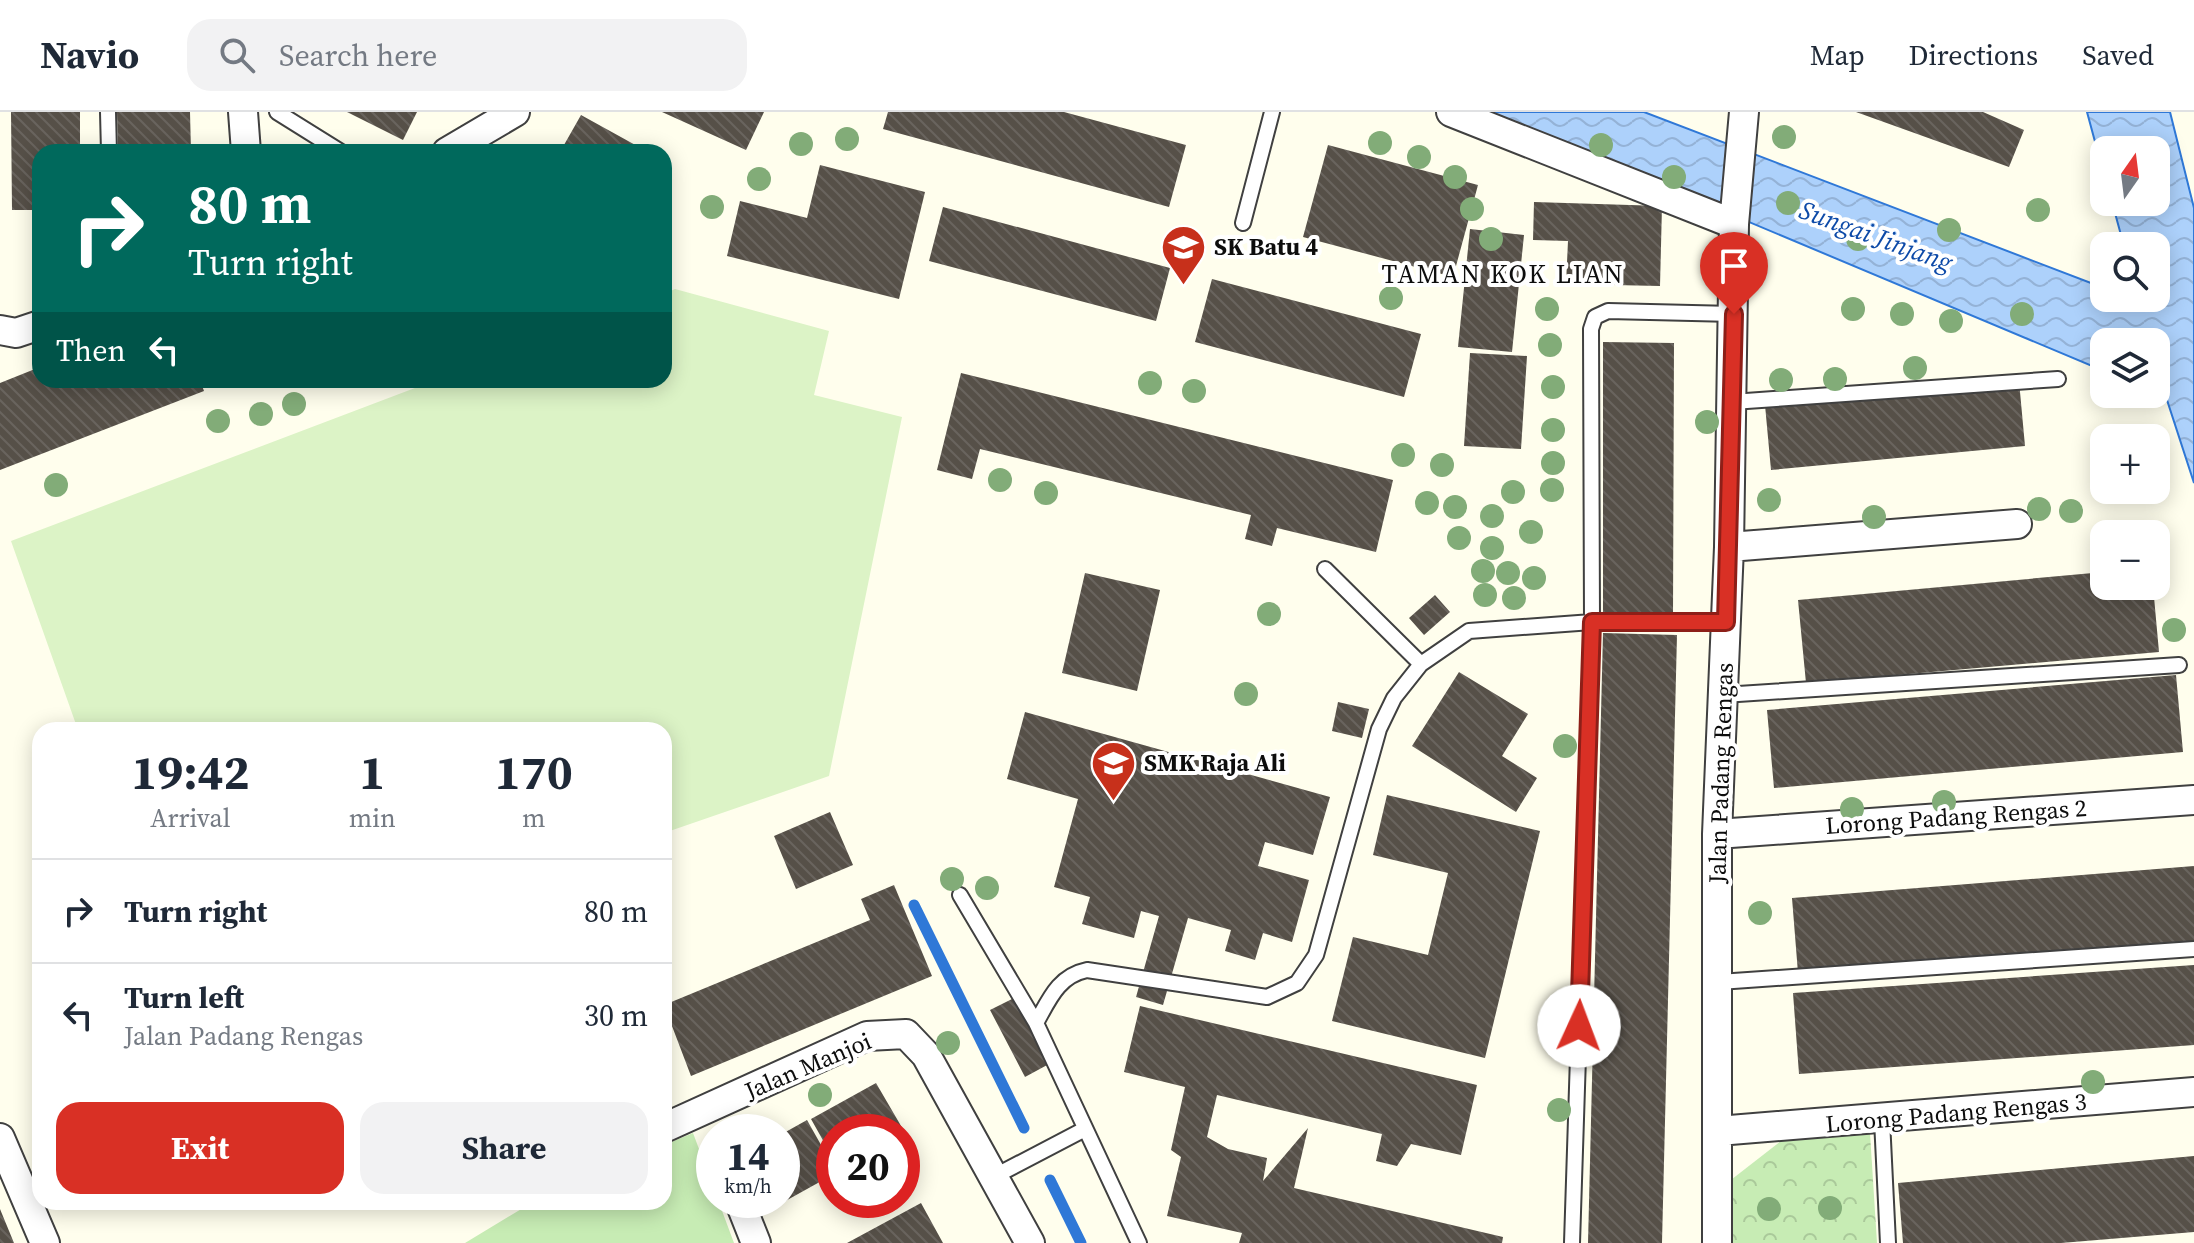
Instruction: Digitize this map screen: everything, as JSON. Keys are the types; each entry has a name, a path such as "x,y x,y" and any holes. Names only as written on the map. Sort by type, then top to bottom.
{"street":[{"path":"243,112 245,144"},
{"path":"461,144 515,112"},
{"path":"1451,112 1735,221"},
{"name":"Jalan Padang Rengas","path":"1717,1243 1717,834 1729,547 1735,221 1744,112"},
{"path":"0,330 16,333 32,328"},
{"path":"1729,547 2017,524"},
{"name":"Lorong Padang Rengas 2","path":"1717,834 2194,800"},
{"name":"Jalan Manjoi","path":"724,1114 867,1036 906,1034 926,1055 1030,1243"},
{"name":"Lorong Padang Rengas 3","path":"1718,1131 1882,1120 2194,1092"},
{"name":"Jalan Manjoi","path":"672,1127 696,1124"},
{"path":"0,1138 45,1243"},
{"path":"746,1218 756,1243"}],"lane":[{"path":"108,112 109,144"},
{"path":"277,112 328,144"},
{"path":"1243,223 1272,112"},
{"path":"1572,1243 1592,622 1591,329 1595,317 1608,311 1734,314"},
{"path":"1732,402 2058,379"},
{"path":"1325,569 1421,664"},
{"path":"1036,1023 1057,986 1071,973 1087,970 1267,997 1297,983 1316,955 1379,729 1394,698 1421,664 1469,631 1592,622 1726,622"},
{"path":"1723,695 2179,665"},
{"path":"960,895 1036,1023 1139,1243"},
{"path":"1719,982 2194,949"},
{"path":"1882,1120 1888,1243"},
{"path":"995,1176 1085,1129"}],"green space":[{"path":"672,290 829,331 814,395 902,417 829,776 672,830 672,722 75,722 11,541 415,388 672,388"},
{"path":"693,1133 696,1141 696,1218 725,1218 734,1243 465,1243 520,1210 672,1210 672,1142"},
{"path":"1870,1133 1877,1243 1727,1243 1727,1183 1781,1141"}],"water":[{"name":"Sungai Jinjang","path":"1487,112 1644,112 2090,283 2090,312 2170,312 2170,232 2120,232 2116,216 2170,216 2170,136 2093,136 2087,112 2170,112 2194,208 2194,483 2170,408 2170,328 2090,328 2090,365"}],"building":[{"path":"11,112 80,112 80,144 32,144 32,210 12,210"},
{"path":"117,112 190,112 191,144 118,144"},
{"path":"347,112 417,112 403,140"},
{"path":"662,112 764,112 746,150"},
{"path":"888,112 1064,112 1186,145 1169,207 883,129"},
{"path":"1856,112 1983,112 2024,130 2009,167"},
{"path":"581,115 634,144 565,144"},
{"path":"1328,145 1478,185 1453,277 1303,237"},
{"path":"820,165 925,192 899,299 727,256 740,201 807,218"},
{"path":"1534,202 1662,206 1660,286 1566,284 1568,241 1533,240"},
{"path":"943,207 1170,268 1156,321 929,261"},
{"path":"1470,229 1524,235 1512,352 1458,347"},
{"path":"1212,279 1421,334 1404,397 1195,342"},
{"path":"1603,342 1674,343 1673,616 1603,616"},
{"path":"1470,353 1527,356 1521,449 1464,446"},
{"path":"32,370 32,388 203,388 204,391 0,470 0,383"},
{"path":"961,373 1393,480 1376,552 1277,528 1272,546 1245,539 1251,515 980,449 972,479 937,470"},
{"path":"2019,381 2025,446 1771,470 1765,405"},
{"path":"1085,573 1160,590 1137,691 1062,673"},
{"path":"2090,573 2090,600 2154,600 2159,652 1806,683 1798,600"},
{"path":"1435,595 1450,612 1424,635 1409,618"},
{"path":"1603,633 1677,635 1662,1243 1588,1243"},
{"path":"1459,672 1528,714 1502,756 1537,778 1516,812 1412,746"},
{"path":"2176,675 2183,752 1774,788 1767,710"},
{"path":"1338,702 1369,709 1362,738 1332,731"},
{"path":"1025,712 1330,797 1313,855 1265,842 1258,866 1309,880 1292,942 1263,933 1255,960 1225,951 1231,930 1188,918 1163,1005 1136,997 1159,916 1141,911 1134,938 1082,924 1090,897 1054,887 1078,799 1007,779"},
{"path":"1387,795 1540,831 1485,1058 1332,1021 1353,937 1428,955 1448,873 1373,855"},
{"path":"830,812 853,865 796,889 774,836"},
{"path":"2194,866 2194,942 1798,973 1792,898"},
{"path":"894,885 932,976 691,1076 672,1026 672,1002 870,920 861,899"},
{"path":"2194,965 2194,1045 1799,1074 1793,993"},
{"path":"1014,998 1049,1064 1025,1077 990,1010"},
{"path":"1140,1006 1477,1085 1461,1155 1411,1144 1397,1166 1376,1161 1382,1134 1217,1095 1207,1137 1228,1149 1267,1158 1263,1181 1308,1128 1294,1188 1503,1237 1502,1243 1239,1243 1242,1233 1167,1216 1181,1157 1171,1150 1185,1087 1124,1072"},
{"path":"876,1083 894,1114 820,1114"},
{"path":"807,1120 816,1136 816,1184 800,1193 800,1124"},
{"path":"2194,1156 2194,1232 2061,1243 1903,1243 1898,1183"},
{"path":"920,1204 943,1243 847,1243 893,1218 920,1218"},
{"path":"0,1209 14,1243 0,1243"}],"waterway":[{"path":"914,905 1024,1128"},
{"path":"1050,1180 1081,1243"}],"place":[{"name":"SK Batu 4","path":"1183,286"},
{"name":"SMK Raja Ali","path":"1113,802"}],"district":[{"name":"TAMAN KOK LIAN","path":"1503,274"}],"route":[{"path":"1579,1026 1592,622 1726,622 1734,314"}]}
